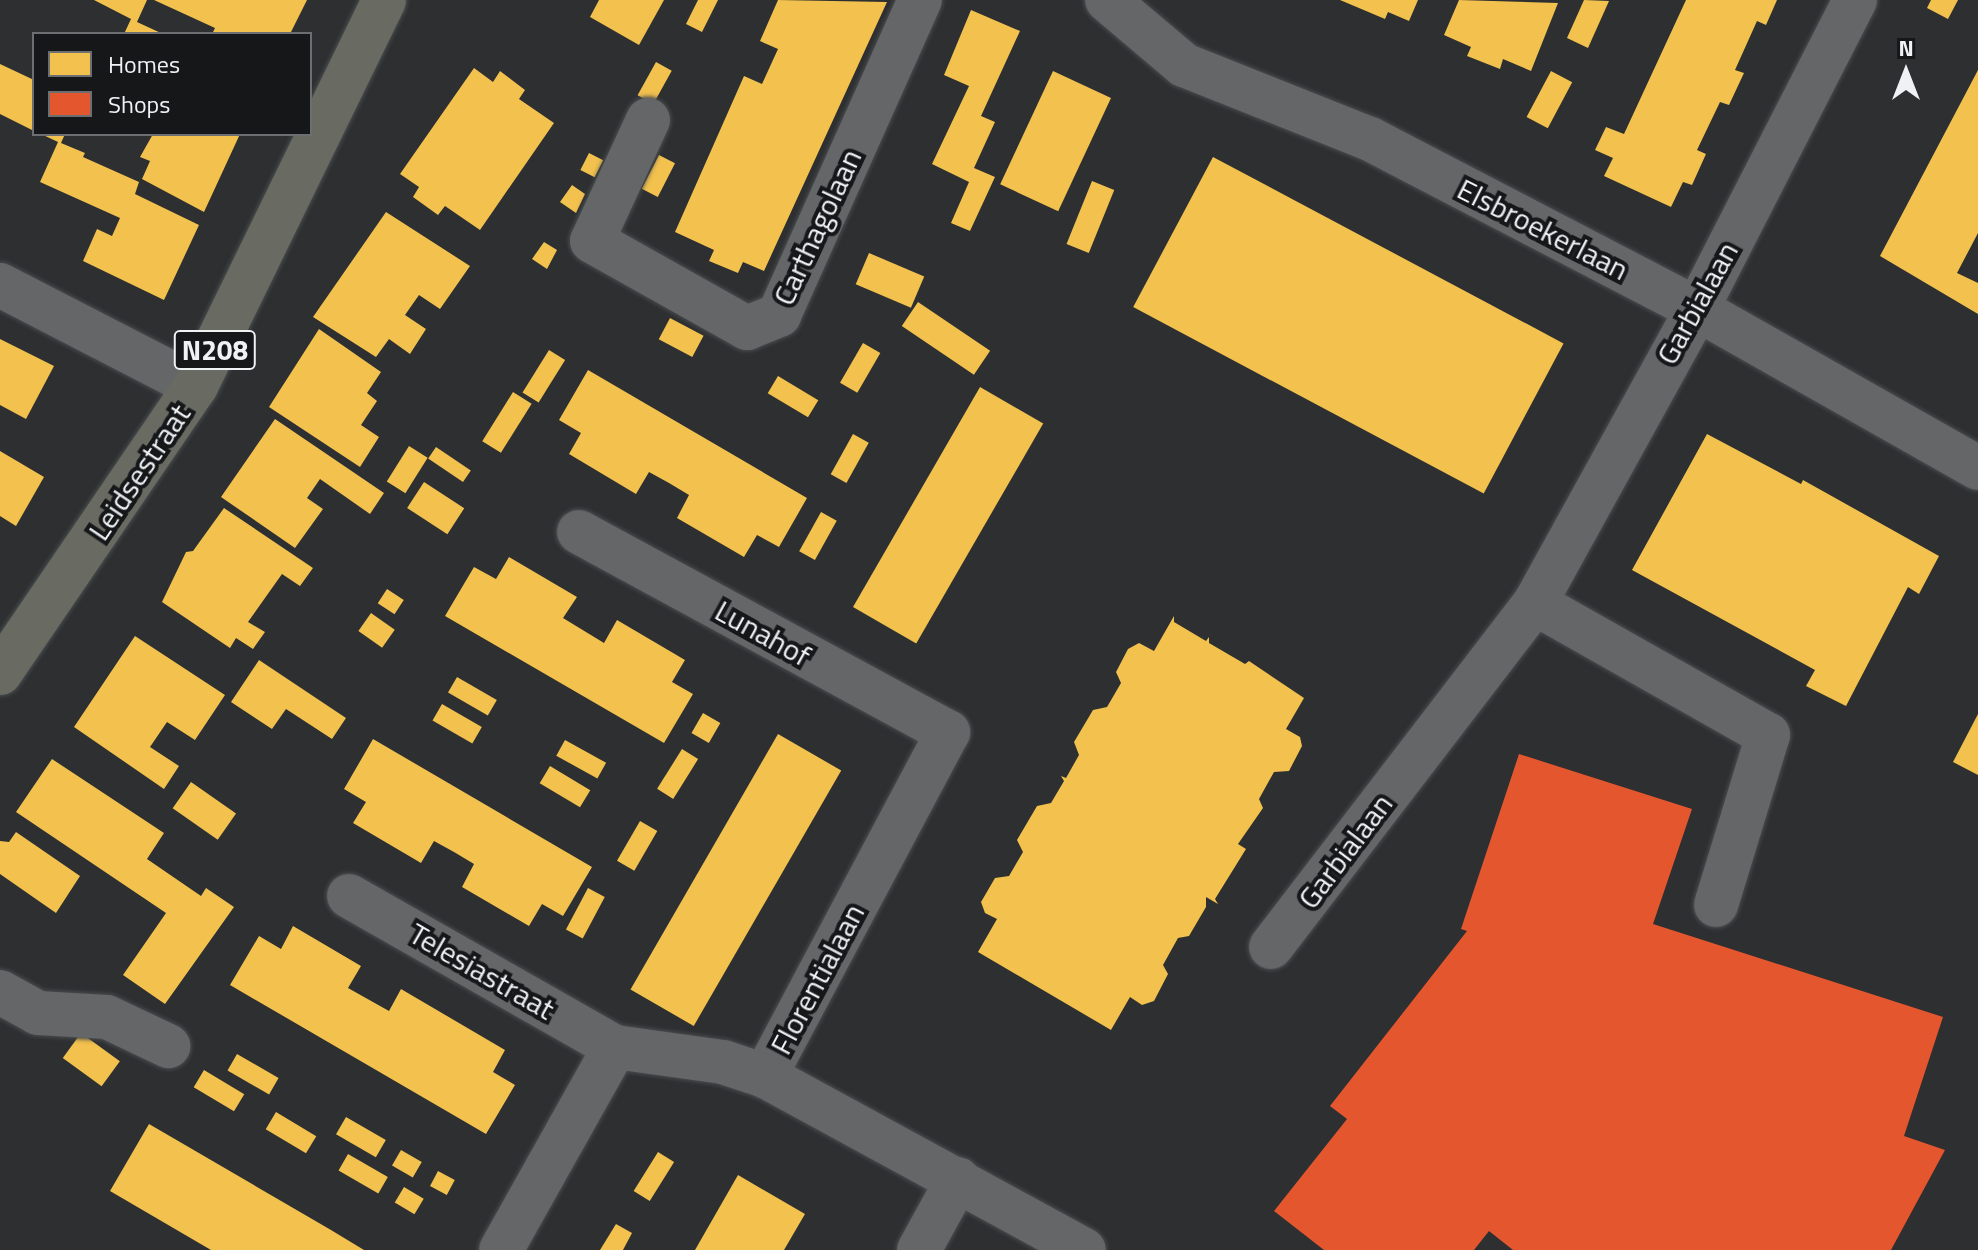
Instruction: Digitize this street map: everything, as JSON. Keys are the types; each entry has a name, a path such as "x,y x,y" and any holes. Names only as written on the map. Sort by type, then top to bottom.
{"main road":[{"name":"Leidsestraat","path":"0,673 196,386 384,0"}],"street":[{"name":"Carthagolaan","path":"648,120 592,241 747,328 779,315 920,0"},
{"name":"Elsbroekerlaan","path":"1107,0 1184,65 1370,139 1697,309 1976,463"},
{"name":"Garbialaan","path":"1271,947 1535,603 1697,309 1855,0"},
{"path":"0,285 196,386"},
{"name":"Lunahof","path":"579,532 948,732"},
{"path":"1535,603 1768,735 1716,905"},
{"name":"Florentialaan","path":"948,732 765,1076 1084,1250"},
{"name":"Telesiastraat","path":"349,896 615,1047 723,1062 765,1076"},
{"path":"0,992 38,1013 107,1017 168,1046"},
{"path":"501,1250 615,1047"},
{"path":"919,1250 958,1179"}],"building: Homes":[{"path":"94,0 147,0 137,22 159,32 125,32 131,19"},
{"path":"154,0 307,0 291,32 213,32 215,28"},
{"path":"599,0 664,0 639,45 590,17"},
{"path":"698,0 718,0 702,32 686,24"},
{"path":"778,0 887,2 764,271 743,262 738,273 709,261 714,250 675,232 744,76 762,84 778,49 760,41"},
{"path":"1340,0 1418,0 1409,21 1388,12 1385,19"},
{"path":"1459,0 1558,3 1531,71 1503,59 1500,69 1467,56 1471,47 1444,35"},
{"path":"1584,0 1609,1 1588,48 1567,38"},
{"path":"1686,0 1777,0 1766,25 1757,21 1735,70 1744,73 1729,105 1720,102 1697,150 1706,154 1692,185 1683,182 1671,207 1604,176 1613,158 1595,150 1606,127 1624,134"},
{"path":"1931,0 1958,0 1948,19 1927,8"},
{"path":"971,10 1020,31 981,116 995,122 974,168 995,177 970,231 951,223 969,182 932,164 969,86 944,75"},
{"path":"656,62 672,71 653,104 638,95"},
{"path":"0,64 32,79 32,130 0,114"},
{"path":"474,68 493,82 500,71 525,90 519,99 554,123 480,230 445,206 438,215 413,197 419,187 400,174"},
{"path":"1978,70 1978,233 1957,273 1978,283 1978,314 1880,256"},
{"path":"1053,71 1111,98 1058,211 1000,184"},
{"path":"1551,71 1572,82 1548,128 1527,117"},
{"path":"45,136 64,136 61,143 85,153 83,157 139,182 135,194 199,225 164,300 83,261 97,229 112,236 120,218 40,182 58,142"},
{"path":"152,136 239,136 204,212 142,179 150,161 140,157"},
{"path":"589,153 603,160 595,177 580,170"},
{"path":"659,155 675,163 658,197 642,189"},
{"path":"1213,157 1564,343 1484,493 1133,307"},
{"path":"1092,181 1114,190 1089,253 1067,244"},
{"path":"572,185 585,194 576,213 560,202"},
{"path":"386,212 470,266 440,309 419,295 405,315 426,329 410,354 389,339 376,357 313,317"},
{"path":"544,242 557,250 547,269 532,259"},
{"path":"869,253 924,276 911,308 856,284"},
{"path":"918,302 990,351 974,375 902,326"},
{"path":"670,318 704,336 692,357 659,339"},
{"path":"319,329 381,372 367,393 377,401 361,425 379,437 360,467 269,407"},
{"path":"0,339 54,366 26,419 0,405"},
{"path":"863,343 880,353 857,393 840,383"},
{"path":"549,350 565,360 539,402 523,392"},
{"path":"588,370 807,498 779,547 757,535 744,557 677,518 689,495 669,483 649,472 636,494 569,454 581,433 559,420"},
{"path":"778,376 818,400 808,417 768,393"},
{"path":"980,387 1043,423 916,643 853,607"},
{"path":"513,392 532,404 501,453 482,441"},
{"path":"275,419 384,493 370,514 320,479 307,498 323,509 295,548 221,497"},
{"path":"853,434 869,443 846,483 831,474"},
{"path":"1707,434 1801,484 1803,480 1939,556 1919,594 1908,587 1846,706 1806,686 1815,670 1632,570"},
{"path":"409,446 428,458 405,493 387,482"},
{"path":"436,447 471,470 463,482 428,459"},
{"path":"0,451 44,477 16,526 0,516"},
{"path":"424,482 464,508 447,534 407,508"},
{"path":"224,508 313,568 300,586 282,574 248,622 265,632 253,649 236,638 230,648 162,602 186,552 193,551"},
{"path":"821,512 837,521 815,560 799,551"},
{"path":"509,557 577,597 563,618 604,643 617,620 685,660 672,682 693,694 664,743 445,616 474,567 496,579"},
{"path":"387,589 404,600 395,614 378,603"},
{"path":"371,613 395,630 382,648 358,631"},
{"path":"1174,616 1174,622 1206,641 1209,637 1209,643 1245,664 1249,661 1304,698 1286,729 1300,737 1302,746 1289,771 1274,772 1259,799 1263,808 1238,844 1246,849 1215,899 1218,904 1206,897 1206,907 1189,936 1178,938 1163,965 1168,974 1154,1001 1142,1005 1130,997 1111,1030 978,952 997,919 985,913 981,902 995,878 1009,876 1023,852 1017,840 1037,806 1051,803 1064,781 1061,776 1066,778 1079,755 1074,742 1093,710 1107,707 1121,683 1116,672 1128,649 1139,643 1154,651"},
{"path":"135,636 225,695 195,740 167,722 150,747 179,766 164,789 74,727"},
{"path":"259,660 346,718 332,739 286,709 272,729 231,702"},
{"path":"457,677 497,700 488,716 448,693"},
{"path":"442,704 482,727 472,743 432,720"},
{"path":"703,713 720,723 709,743 692,733"},
{"path":"1978,714 1978,775 1953,762"},
{"path":"778,734 841,770 694,1026 630,989"},
{"path":"373,739 592,867 563,916 542,904 529,926 462,887 474,864 454,852 434,841 421,863 353,823 366,802 344,789"},
{"path":"565,740 606,763 597,779 556,756"},
{"path":"682,749 698,759 673,799 657,789"},
{"path":"52,759 164,833 147,859 201,896 206,888 234,907 165,1004 123,975 166,913 16,812"},
{"path":"550,766 590,790 580,807 540,783"},
{"path":"191,782 236,814 218,840 173,808"},
{"path":"640,821 657,831 634,871 617,861"},
{"path":"16,832 80,876 56,913 0,874 0,841 9,842"},
{"path":"588,888 605,897 583,938 566,929"},
{"path":"293,926 361,966 348,988 389,1011 401,989 505,1050 493,1072 515,1085 486,1134 230,985 259,936 281,949"},
{"path":"81,1033 120,1061 102,1086 63,1058"},
{"path":"237,1054 279,1078 269,1094 227,1070"},
{"path":"204,1070 244,1094 234,1111 194,1087"},
{"path":"276,1112 316,1136 306,1153 266,1129"},
{"path":"346,1117 386,1140 376,1157 336,1134"},
{"path":"149,1124 364,1250 211,1250 110,1191"},
{"path":"401,1150 422,1162 413,1178 392,1166"},
{"path":"658,1152 674,1162 650,1201 634,1191"},
{"path":"348,1154 388,1177 378,1193 338,1170"},
{"path":"438,1171 455,1180 447,1195 430,1186"},
{"path":"738,1175 805,1214 784,1250 695,1250"},
{"path":"404,1187 424,1199 414,1214 395,1202"},
{"path":"616,1224 632,1233 623,1250 600,1250"}],"building: Shops":[{"path":"1519,754 1692,809 1653,924 1943,1017 1904,1136 1945,1150 1891,1250 1513,1250 1489,1231 1474,1250 1324,1250 1274,1211 1347,1119 1330,1106 1467,931 1461,929"}]}
